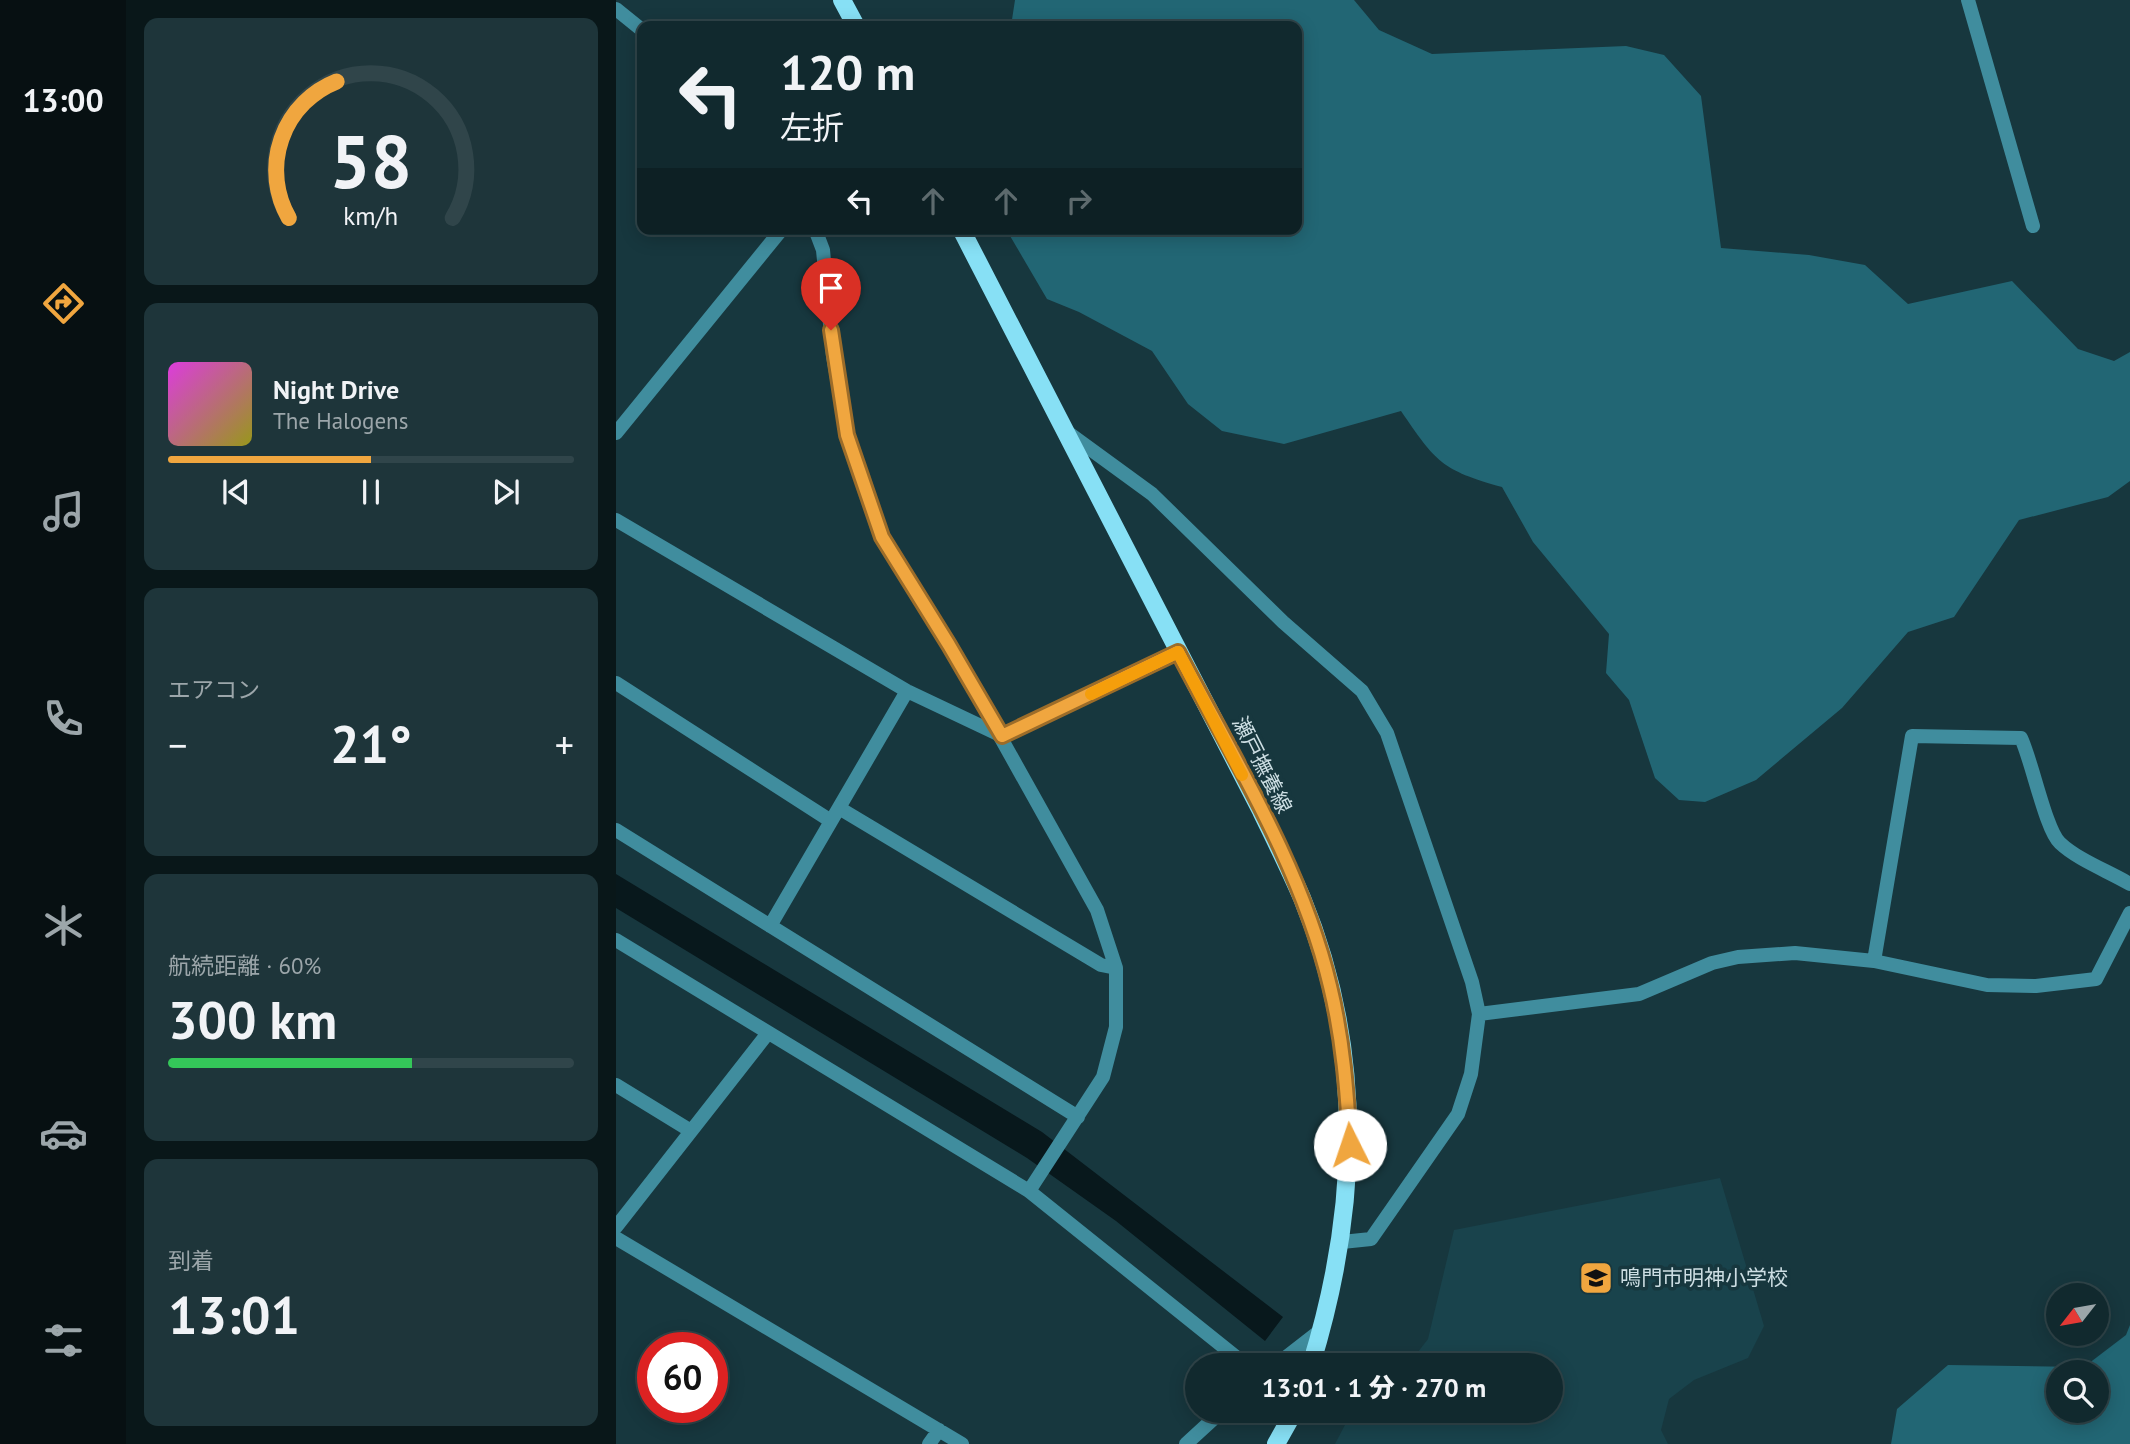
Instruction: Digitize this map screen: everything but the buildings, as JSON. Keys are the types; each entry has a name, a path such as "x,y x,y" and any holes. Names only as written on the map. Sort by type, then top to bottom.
{"main road":[{"path":"842,0 853,21"},
{"name":"瀬戸撫養線","path":"964,235 1261,811 1302,899 1330,986 1344,1059 1350,1145 1342,1242 1314,1353"},
{"path":"1276,1444 1288,1423"}],"street":[{"path":"1968,0 2033,226"},
{"path":"616,9 637,26"},
{"path":"616,433 777,235"},
{"path":"817,235 823,250 833,356 847,435 882,537 1002,736 1097,910 1116,968 1116,1027 1103,1077 1032,1185"},
{"path":"1066,431 1152,494 1283,622 1362,691 1387,733 1472,982 1479,1014 1471,1074 1458,1114 1371,1239 1342,1242"},
{"path":"616,520 907,691 1002,736"},
{"path":"1002,736 1178,652"},
{"path":"616,683 831,821"},
{"path":"770,926 907,691"},
{"path":"1874,961 1912,736 2021,738 2032,760 2050,829 2059,843 2130,884"},
{"path":"839,808 1101,965 1116,968"},
{"path":"616,830 1078,1116"},
{"path":"1479,1014 1639,994 1712,963 1738,957 1796,953 1874,961 1987,985 2036,986 2096,979 2130,913"},
{"path":"616,940 768,1033 1032,1185 1232,1353"},
{"path":"616,1227 768,1033"},
{"path":"616,1085 691,1131"},
{"path":"616,1238 962,1444"},
{"path":"1291,1353 1321,1330"},
{"path":"1186,1444 1209,1423"},
{"path":"929,1444 939,1430"}],"shaded area":[{"path":"1015,0 1354,0 1379,30 1432,54 1626,46 1664,55 1701,96 1721,248 1809,255 1865,265 1908,304 2012,281 2078,349 2114,361 2130,352 2130,481 2108,497 2019,520 1954,617 1908,632 1842,708 1756,780 1705,802 1679,800 1655,778 1629,700 1606,673 1609,634 1533,542 1502,487 1465,475 1442,462 1423,442 1401,411 1284,444 1222,431 1188,404 1152,351 1079,312 1047,299 1010,235 1302,235 1302,21 1012,21"},
{"path":"616,874 1042,1132 1283,1317 1265,1341 1116,1221 1027,1158 616,908"},
{"name":"鳴門市明神小学校","path":"1720,1178 1764,1326 1748,1358 1694,1380 1669,1399 1661,1430 1668,1444 1335,1444 1346,1423 1563,1423 1563,1353 1417,1353 1428,1339 1454,1230"},
{"path":"2130,1325 2130,1444 1891,1444 1897,1409 1948,1365 2046,1366 2046,1423 2109,1423 2109,1360 2093,1360 2126,1335"}],"slow traffic":[{"path":"1091,694 1178,652 1242,775"}],"place":[{"name":"鳴門市明神小学校","path":"1596,1278"}],"route":[{"path":"831,330 847,435 882,537 1002,736 1178,652 1261,811 1302,899 1330,986 1344,1059 1350,1145"}]}
